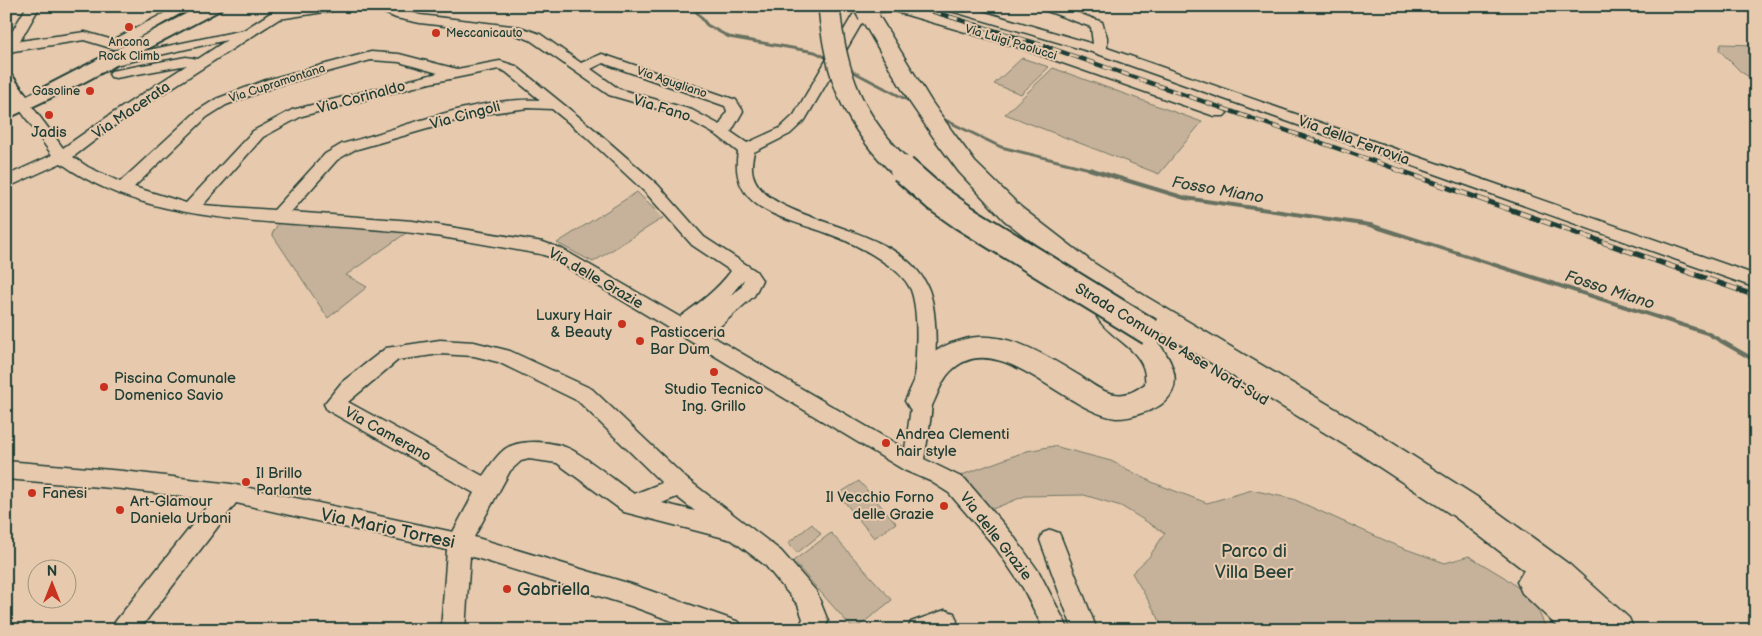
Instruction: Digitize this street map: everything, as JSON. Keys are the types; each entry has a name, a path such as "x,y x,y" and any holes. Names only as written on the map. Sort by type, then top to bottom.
{"highway":[{"path":"829,6 836,65 855,110 895,162 939,200 1033,261 1128,329 1149,341 1161,373 1159,389 1145,400 1136,404 1122,406 1098,401 1027,360 996,348 971,347 959,351 939,365 925,391"},
{"name":"Strada Comunale Asse Nord-Sud","path":"864,6 920,101 967,167 1014,214 1083,268 1134,303 1380,451 1466,507 1552,584 1587,630"},
{"name":"Strada Comunale Asse Nord-Sud","path":"1149,341 1410,489 1476,535 1552,584 1616,630"}],"main road":[{"path":"6,81 12,108 111,68 170,29 214,6"}],"street":[{"path":"8,49 34,6"},
{"path":"8,49 85,36 114,45 188,6"},
{"name":"Via Macerata","path":"6,183 63,156 118,116 290,6"},
{"path":"276,16 338,6"},
{"name":"Via Fano","path":"380,6 401,15 420,19 515,30 535,37 614,92 686,113 723,133 746,150"},
{"name":"Via della Ferrovia","path":"950,6 1100,50 1756,282"},
{"path":"1046,6 1096,24 1100,37 1100,50"},
{"name":"Via Luigi Paolucci","path":"746,150 774,138 794,124 806,109 837,51 861,14 873,8 894,7 1022,44 1219,113"},
{"name":"Via Macerata","path":"111,68 253,30"},
{"name":"Via Cupramontana","path":"124,188 202,114 221,102 271,83 371,56 399,58 461,74"},
{"name":"Via Agugliano","path":"582,68 602,58 731,103 735,111 723,133"},
{"path":"111,68 186,61 195,62"},
{"name":"Via Corinaldo","path":"190,209 258,134 297,113 429,79 500,65 511,69 554,105"},
{"name":"Via Cingoli","path":"277,217 326,162 348,147 486,107 532,103 554,105"},
{"path":"554,105 590,133 652,189 698,241 750,275 753,280 748,291 729,299 681,326"},
{"name":"Via delle Grazie","path":"12,108 63,156 91,176 190,209 413,226 543,248 556,253 912,464 938,475 957,486 1004,541 1020,564 1034,585 1057,630"},
{"path":"746,150 744,176 753,191 771,207 848,234 879,250 900,266 915,282 923,299 926,323 924,352 925,391 918,442 912,464"},
{"path":"697,336 729,299"},
{"name":"Via Camerano","path":"487,489 334,404 349,388 393,353 440,347 474,349 503,356 585,396 679,486 773,558 808,599 816,621 809,630"},
{"name":"Via Camerano","path":"459,543 487,489 502,465 514,454 529,450 563,455 632,505 741,532"},
{"name":"Via Mario Torresi","path":"6,470 123,480 231,493 459,543 631,596 730,630"},
{"path":"632,505 679,486"},
{"path":"124,630 231,493"},
{"path":"1052,540 1085,630"},
{"path":"453,630 459,543"},
{"path":"920,630 945,621"}],"green space":[{"path":"1721,44 1756,45 1756,81 1741,72 1719,50"},
{"path":"1022,58 1049,67 1021,94 994,84"},
{"path":"1053,68 1202,122 1159,174 1005,114"},
{"path":"637,192 663,218 593,262 557,243"},
{"path":"279,222 409,231 346,275 367,287 328,318 272,234"},
{"name":"Parco di Villa Beer","path":"1054,446 1111,461 1154,483 1207,503 1252,490 1293,499 1400,547 1445,563 1469,556 1504,577 1533,599 1547,630 1163,630 1158,617 1132,573 1149,557 1165,533 1121,506 1084,495 1025,496 990,510 959,476 1027,451"},
{"path":"859,481 896,523 874,538 838,494"},
{"path":"812,524 821,534 797,553 788,543"},
{"path":"831,533 892,600 854,630 793,561"}],"waterway":[{"name":"Fosso Miano","path":"692,6 707,25 729,37 815,52 831,60"},
{"name":"Fosso Miano","path":"848,69 913,103"},
{"name":"Fosso Miano","path":"941,118 1001,147 1094,170"},
{"name":"Fosso Miano","path":"1089,169 1185,198 1370,225 1707,333 1756,361"}],"railway":[{"path":"915,6 1045,46 1399,170"},
{"path":"1395,169 1756,296"}],"place":[{"name":"Ancona Rock Climb","path":"129,27"},
{"name":"Meccanicauto","path":"436,33"},
{"name":"Gasoline","path":"90,91"},
{"name":"Jadis","path":"49,115"},
{"name":"Luxury Hair & Beauty","path":"622,324"},
{"name":"Pasticceria Bar Dum","path":"640,341"},
{"name":"Studio Tecnico Ing. Grillo","path":"714,372"},
{"name":"Piscina Comunale Domenico Savio","path":"104,387"},
{"name":"Andrea Clementi hair style","path":"886,443"},
{"name":"Il Brillo Parlante","path":"246,482"},
{"name":"Fanesi","path":"32,493"},
{"name":"Il Vecchio Forno delle Grazie","path":"944,506"},
{"name":"Art-Glamour Daniela Urbani","path":"120,510"},
{"name":"Gabriella","path":"507,589"}]}
